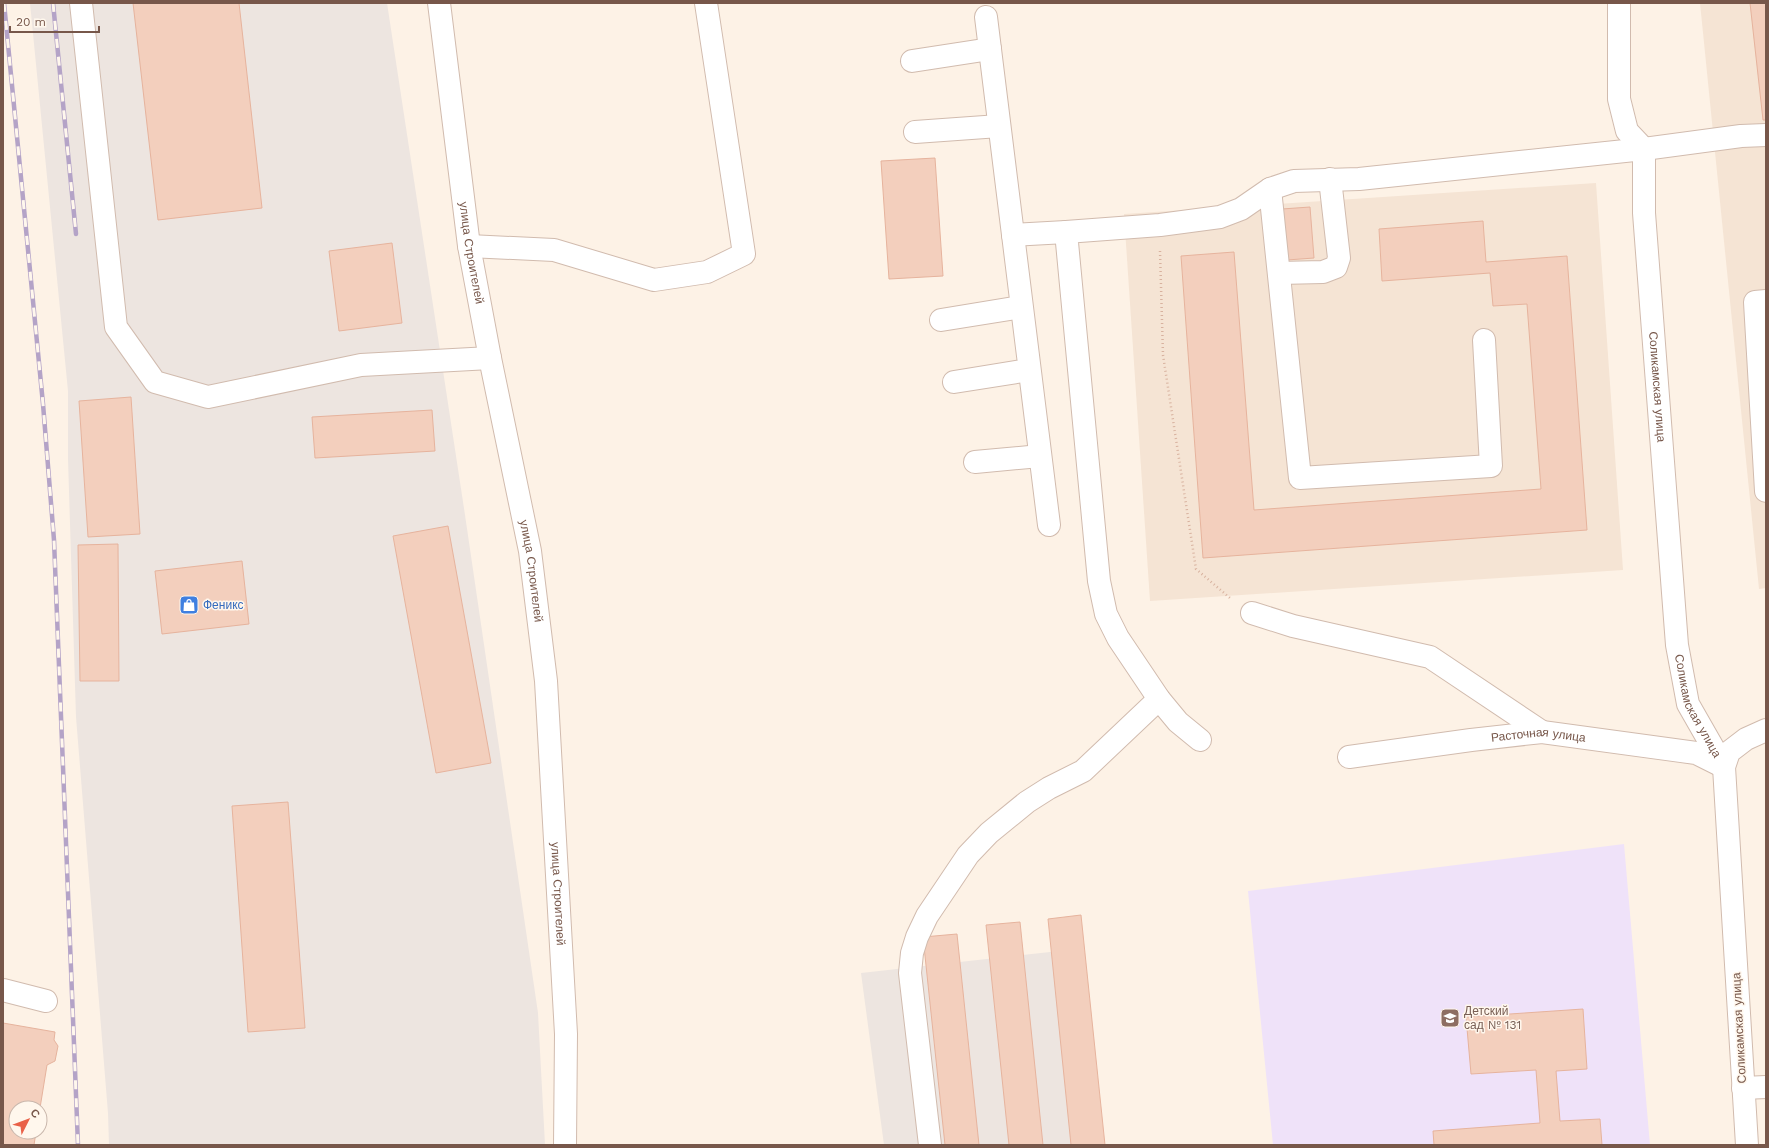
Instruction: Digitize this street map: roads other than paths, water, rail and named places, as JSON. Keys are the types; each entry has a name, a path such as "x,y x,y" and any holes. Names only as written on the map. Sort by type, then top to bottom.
{"street":[{"path":"81,3 116,327 156,382 208,397 361,365 490,358"},
{"name":"улица Строителей","path":"439,3 469,246 490,358 530,551 546,681 566,1034 565,1145"},
{"path":"469,246 554,250 654,280 707,272 744,254 706,3"},
{"path":"1619,3 1619,99 1627,130 1644,149"},
{"path":"986,18 1049,525"},
{"path":"912,61 990,49"},
{"path":"915,132 999,126"},
{"path":"1013,235 1160,225 1220,217 1241,209 1270,189 1294,181 1359,179 1644,149 1741,136 1766,135"},
{"name":"Соликамская улица","path":"1644,149 1644,213 1678,645 1688,704 1724,767"},
{"path":"1279,273 1323,272 1336,267 1339,258 1330,179"},
{"path":"1270,189 1300,478 1492,466 1484,340"},
{"path":"1066,232 1100,588 1106,614 1118,638 1159,699 1178,722 1200,740"},
{"path":"1766,301 1755,302 1766,492"},
{"path":"941,320 1022,307"},
{"path":"954,382 1029,370"},
{"path":"975,462 1040,456"},
{"path":"1252,613 1293,626 1430,657 1542,732"},
{"path":"930,1145 910,973 912,953 917,937 928,916 968,855 989,833 1027,802 1049,788 1083,771 1159,699"},
{"name":"Соликамская улица","path":"1747,1145 1724,767 1729,752 1746,739 1766,730"},
{"name":"Расточная улица","path":"1349,756 1542,732 1696,753 1724,767"},
{"path":"3,990 46,1001"},
{"path":"1743,1088 1766,1087"}],"railway":[{"path":"4,3 43,404 54,540 78,1145"},
{"path":"53,3 76,234"}],"place":[{"name":"Феникс","path":"189,605"},
{"name":"Детский сад № 131","path":"1450,1018"}]}
